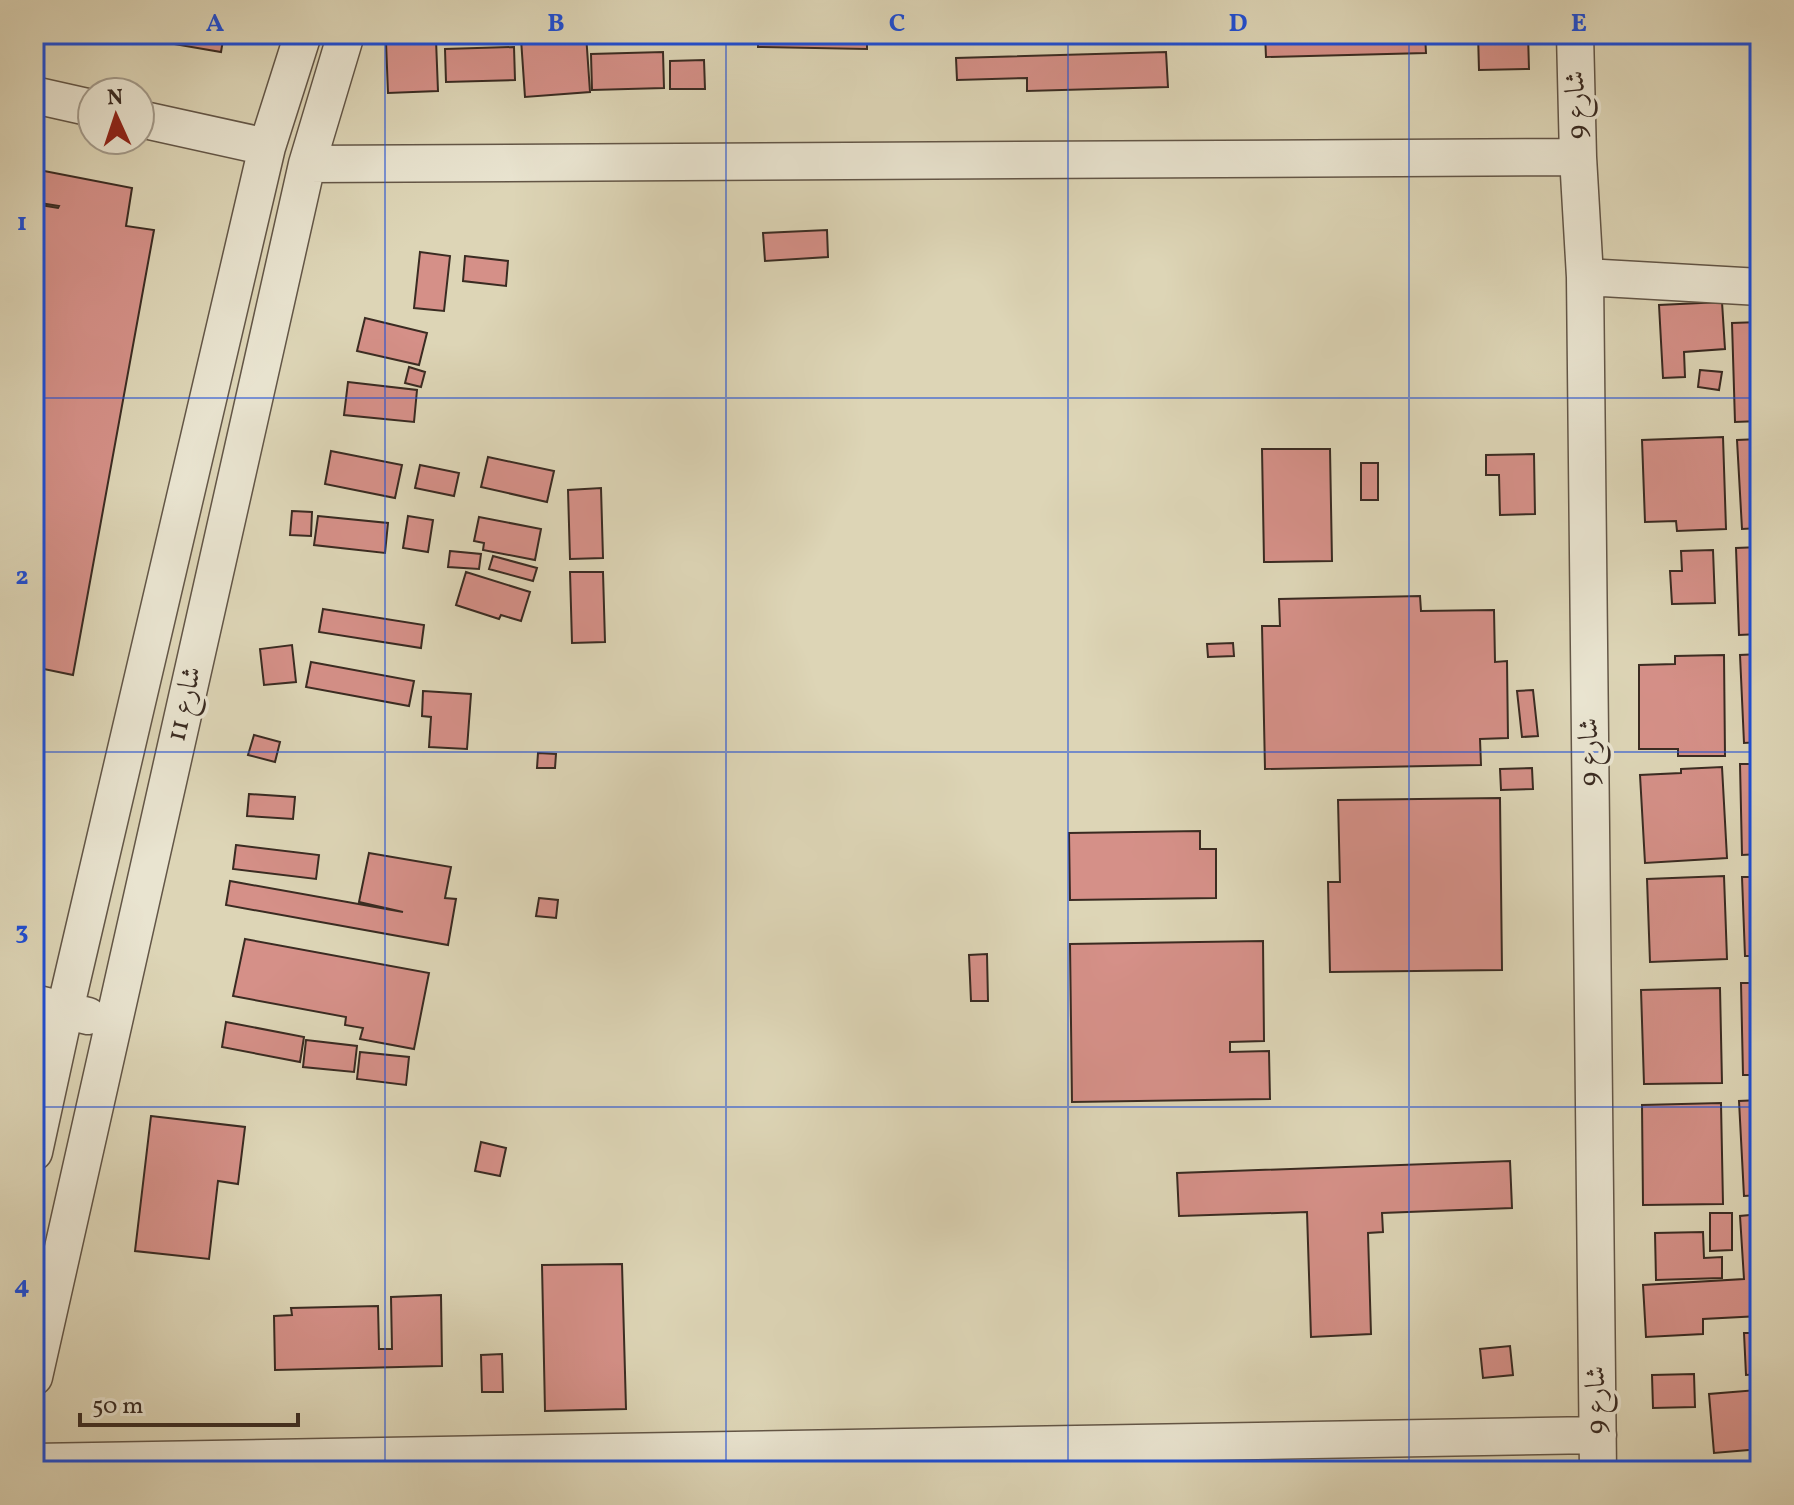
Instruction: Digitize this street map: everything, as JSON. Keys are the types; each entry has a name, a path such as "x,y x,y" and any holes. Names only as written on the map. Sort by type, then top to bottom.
{"street":[{"name":"شارع 11","path":"34,1152 50,1006 267,147 303,34"},
{"name":"شارع 11","path":"34,1377 307,164 346,34"},
{"name":"شارع 9","path":"1575,34 1585,277 1598,1471"},
{"path":"34,95 76,104"},
{"path":"156,123 267,147"},
{"path":"307,164 1578,157"},
{"path":"1585,277 1760,287"},
{"path":"50,1006 113,1023"},
{"path":"34,1462 1598,1435"}],"building":[{"path":"169,34 224,34 221,52 168,43"},
{"path":"586,34 590,92 525,97 521,39"},
{"path":"758,34 867,34 867,49 758,47"},
{"path":"1265,34 1425,34 1426,53 1266,57"},
{"path":"1478,34 1528,34 1529,69 1479,70"},
{"path":"436,40 438,91 388,93 386,42"},
{"path":"514,47 515,80 446,82 445,49"},
{"path":"663,52 664,88 592,90 591,54"},
{"path":"1166,52 1168,87 1027,91 1027,78 957,80 956,58"},
{"path":"704,60 705,89 670,89 670,61"},
{"path":"39,170 132,188 126,226 154,230 73,675 34,667 34,204 59,206 34,202"},
{"path":"827,230 828,257 765,261 763,233"},
{"path":"420,252 450,256 444,311 414,308"},
{"path":"465,256 508,261 506,286 463,281"},
{"path":"1722,302 1725,349 1684,352 1685,377 1663,378 1659,305"},
{"path":"365,318 427,333 419,365 357,351"},
{"path":"1760,322 1760,421 1735,422 1732,323"},
{"path":"409,367 425,372 421,387 405,383"},
{"path":"1700,370 1722,372 1719,390 1698,387"},
{"path":"348,382 417,390 414,422 344,415"},
{"path":"1723,437 1726,529 1677,531 1676,521 1645,522 1642,440"},
{"path":"1760,439 1760,528 1742,529 1737,440"},
{"path":"1262,449 1330,449 1332,561 1264,562"},
{"path":"331,451 402,465 395,498 325,484"},
{"path":"1534,454 1535,514 1500,515 1499,475 1486,475 1486,455"},
{"path":"488,457 554,471 547,502 481,487"},
{"path":"1361,463 1378,463 1378,500 1361,500"},
{"path":"420,465 459,473 454,496 415,488"},
{"path":"601,488 603,558 570,559 568,490"},
{"path":"292,511 312,512 311,536 290,535"},
{"path":"318,516 388,523 385,553 314,545"},
{"path":"408,516 433,520 428,552 403,548"},
{"path":"479,517 541,529 535,560 483,550 484,543 474,541"},
{"path":"1760,547 1760,634 1739,635 1736,548"},
{"path":"1713,550 1715,603 1672,604 1670,571 1682,571 1681,551"},
{"path":"450,551 481,554 479,569 448,567"},
{"path":"493,556 537,568 533,581 489,569"},
{"path":"466,572 530,592 521,621 501,615 499,619 456,605"},
{"path":"570,572 603,572 605,642 572,643"},
{"path":"1420,596 1421,611 1494,610 1495,662 1507,661 1508,738 1480,739 1481,765 1265,769 1262,626 1280,626 1279,599"},
{"path":"323,609 424,625 421,648 319,632"},
{"path":"1233,643 1234,656 1208,657 1207,644"},
{"path":"292,645 296,682 264,685 260,649"},
{"path":"1760,654 1760,742 1744,743 1740,655"},
{"path":"1724,655 1725,756 1678,756 1678,749 1639,749 1639,665 1675,664 1675,656"},
{"path":"311,662 414,681 409,706 306,687"},
{"path":"1533,690 1538,736 1522,737 1517,691"},
{"path":"423,691 471,694 467,749 429,747 431,717 422,716"},
{"path":"254,735 280,742 275,762 248,755"},
{"path":"538,753 556,754 555,768 537,768"},
{"path":"1740,764 1760,764 1760,854 1742,855"},
{"path":"1722,767 1727,858 1645,863 1640,775"},
{"path":"1532,768 1533,789 1501,790 1500,769"},
{"path":"249,794 295,797 293,819 247,816"},
{"path":"1500,798 1502,970 1330,972 1328,882 1340,882 1338,800"},
{"path":"1200,831 1200,849 1216,849 1216,898 1070,900 1069,833"},
{"path":"236,845 319,855 316,879 233,869"},
{"path":"369,853 451,867 445,898 456,899 448,945 226,905 230,881 403,912 359,902"},
{"path":"1724,876 1727,959 1650,962 1647,879"},
{"path":"1742,877 1760,877 1760,956 1745,956"},
{"path":"539,898 558,900 556,918 536,916"},
{"path":"245,939 429,973 414,1049 360,1039 363,1028 345,1025 346,1017 233,996"},
{"path":"1263,941 1264,1041 1230,1042 1230,1052 1269,1051 1270,1099 1072,1102 1070,944"},
{"path":"987,954 988,1001 971,1001 969,955"},
{"path":"1741,983 1760,983 1760,1075 1743,1075"},
{"path":"1720,988 1722,1083 1644,1084 1641,990"},
{"path":"226,1022 304,1037 300,1062 222,1047"},
{"path":"306,1040 357,1046 354,1072 303,1067"},
{"path":"360,1052 409,1057 406,1085 357,1079"},
{"path":"1760,1100 1760,1195 1744,1196 1739,1101"},
{"path":"1721,1103 1723,1204 1643,1205 1642,1105"},
{"path":"151,1116 245,1127 238,1184 218,1181 209,1259 135,1251"},
{"path":"481,1142 506,1148 500,1176 475,1171"},
{"path":"1510,1161 1512,1208 1382,1213 1383,1232 1368,1233 1371,1334 1311,1337 1307,1212 1179,1216 1177,1173"},
{"path":"1710,1213 1732,1213 1732,1250 1710,1251"},
{"path":"1760,1214 1760,1316 1703,1319 1703,1334 1646,1337 1643,1285 1744,1279 1740,1216"},
{"path":"1703,1232 1704,1258 1722,1257 1722,1278 1656,1280 1655,1233"},
{"path":"622,1264 626,1409 545,1411 542,1265"},
{"path":"441,1295 442,1366 275,1370 274,1316 292,1315 291,1308 378,1306 379,1349 392,1349 391,1297"},
{"path":"1744,1333 1760,1333 1760,1374 1746,1375"},
{"path":"1510,1346 1513,1375 1483,1378 1480,1349"},
{"path":"502,1354 503,1392 482,1392 481,1355"},
{"path":"1694,1374 1695,1407 1653,1408 1652,1375"},
{"path":"1757,1390 1760,1449 1714,1453 1709,1394"},
{"path":"921,1464 921,1471 816,1471 816,1467"}]}
